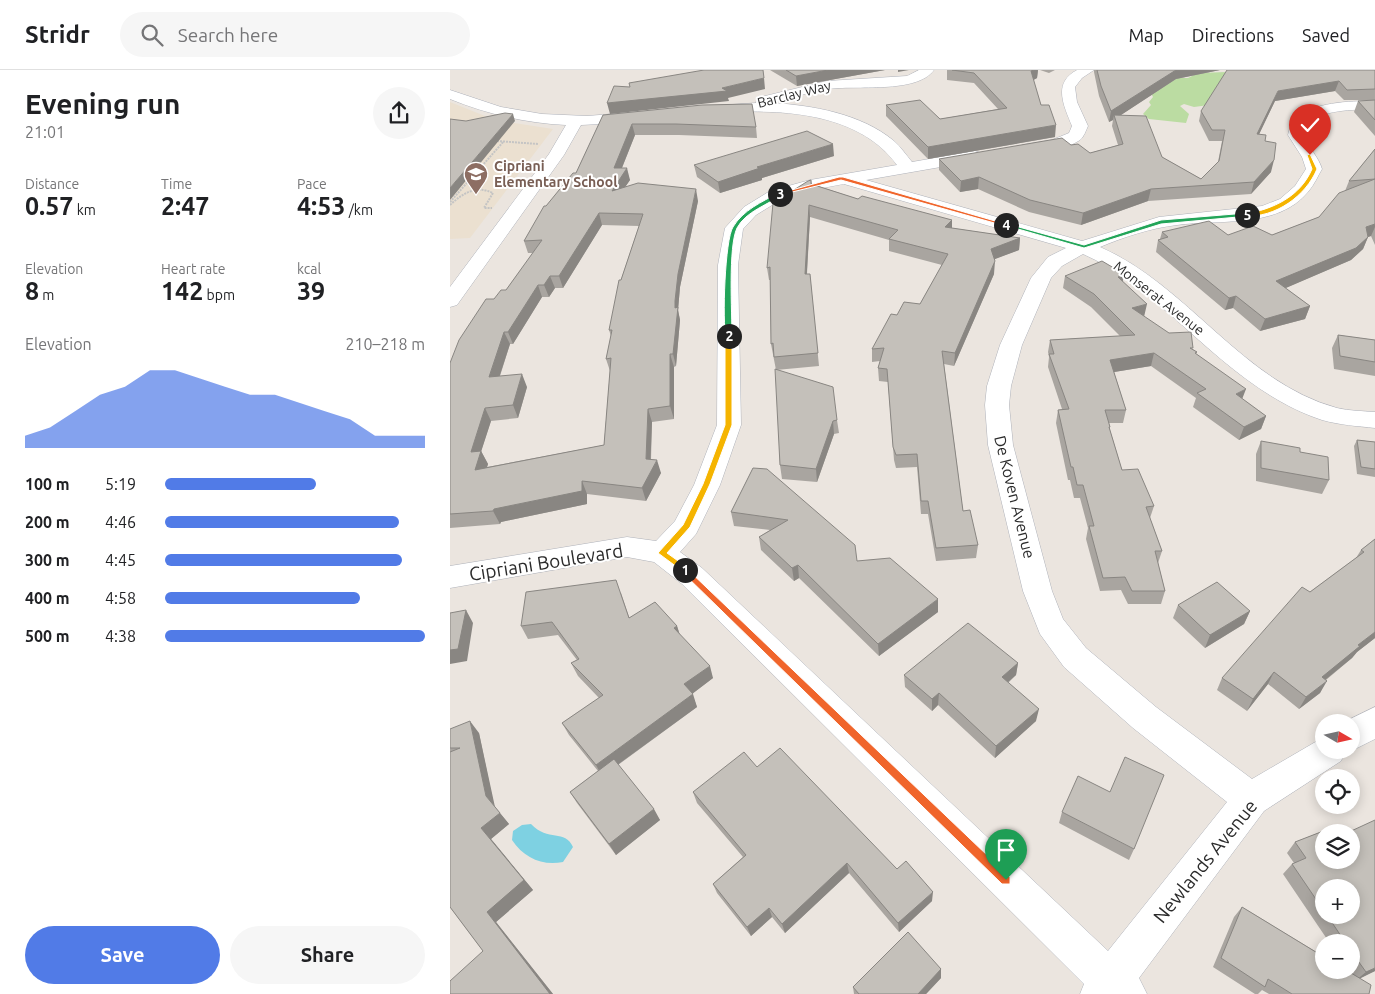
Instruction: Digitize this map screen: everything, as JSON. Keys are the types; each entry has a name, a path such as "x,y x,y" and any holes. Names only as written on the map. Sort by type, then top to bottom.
{"street":[{"name":"Barclay Way","path":"749,105 784,94 827,84 908,80 921,76 927,70"},
{"path":"662,553 686,527 707,484 729,425 728,265 734,228 750,211 776,195 841,178 1055,144 1075,136 1080,126 1066,96 1068,85 1079,73 1087,70"},
{"path":"450,94 506,114 575,122 654,115"},
{"path":"702,110 749,105 821,114 877,136 889,145 907,167"},
{"name":"De Koven Avenue","path":"1251,799 1160,732 1085,667 1058,637 1043,608 1010,488 998,429 999,386 1014,340 1042,274 1060,258 1084,247 1161,222 1262,213 1290,200 1309,182 1314,169 1310,155 1296,137 1295,129 1298,122 1312,114 1334,108 1375,105"},
{"path":"477,120 506,114"},
{"path":"450,301 556,155 575,122"},
{"name":"Monserat Avenue","path":"841,178 1084,247 1114,261 1136,276 1255,375 1310,406 1331,414 1375,420"},
{"name":"Cipriani Boulevard","path":"450,577 627,547 662,553 692,576 1112,990"},
{"path":"1360,731 1375,722"},
{"name":"Newlands Avenue","path":"1112,990 1251,799 1315,759"}],"path":[{"path":"496,136 492,141 531,144"},
{"path":"450,203 504,141"},
{"path":"450,203 465,192 480,189 493,193 484,208 498,208"}],"shaded area":[{"name":"Cipriani Elementary School","path":"450,102 495,120 553,129 470,238 450,239"}],"green space":[{"path":"1227,72 1209,105 1194,107 1184,104 1180,106 1189,114 1186,123 1149,119 1143,114 1151,105 1149,102 1153,97 1151,93 1177,78 1188,78 1198,73"}],"water":[{"path":"531,824 544,833 565,838 570,842 573,847 563,862 541,862 522,852 512,840 513,831 522,825"}],"building":[{"path":"704,70 763,70 764,78 722,88 727,91 607,103 614,86 630,87 629,83"},
{"path":"786,70 828,70 796,76"},
{"path":"952,70 1034,70 1031,71 1041,105 1049,105 1056,125 928,147 886,105 920,100 940,119 1007,108 974,73"},
{"path":"1097,70 1176,70 1111,111"},
{"path":"1227,70 1375,70 1375,89 1347,90 1339,81 1278,91 1257,134 1266,135 1265,141 1276,143 1274,160 1254,182 1151,189 1083,213 1030,200 979,177 961,181 939,159 1062,138 1071,145 1078,144 1090,153 1123,144 1114,115 1146,116 1162,157 1201,179 1219,161 1225,130 1212,130 1201,111"},
{"path":"1375,100 1375,120 1358,101"},
{"path":"752,104 756,127 632,124 614,168 627,168 612,191 638,183 696,189 678,274 675,308 678,307 673,354 670,354 670,406 648,409 646,459 657,460 642,488 582,481 582,491 494,509 493,511 450,514 450,363 459,340 486,299 494,299 501,290 506,290 542,240 524,241 544,206 546,206 573,173 576,173 603,115 702,105","holes":["599,213 643,214 621,280 619,280 609,330 612,330 606,359 611,358 604,445 475,470 481,451 471,452 485,408 513,405 522,374 489,377 504,332 508,332 538,285 544,285 550,276 559,276"]},
{"path":"505,113 513,114 450,188 450,119 466,121"},
{"path":"807,131 833,144 757,167 760,168 718,182 694,165"},
{"path":"1375,149 1375,179 1349,181"},
{"path":"1375,179 1375,224 1366,227 1368,237 1356,248 1276,281 1310,306 1265,319 1236,296 1229,298 1158,240 1168,237 1162,232 1209,221 1228,235 1253,226 1272,235 1319,217 1339,193"},
{"path":"811,180 811,184 858,199 862,196 952,220 945,227 1020,238 991,249 995,261 955,353 942,351 963,511 970,510 978,545 936,548 928,501 921,501 917,454 896,455 893,447 887,369 878,368 884,348 872,349 891,314 897,315 904,302 920,304 948,254 889,239 898,230 809,205 805,274 810,274 818,353 774,357 773,343 771,344 770,267 767,268 773,203"},
{"path":"1102,261 1124,274 1118,277 1147,304 1132,308 1169,333 1191,332 1193,348 1190,348 1246,389 1236,394 1266,416 1244,427 1197,393 1206,389 1154,353 1110,360 1126,410 1105,410 1109,427 1122,470 1138,469 1154,506 1146,507 1162,551 1155,551 1165,591 1132,591 1125,577 1103,578 1089,526 1094,526 1083,485 1077,485 1073,467 1071,467 1058,410 1069,409 1049,354 1054,354 1050,340 1135,335 1094,294 1065,276"},
{"path":"1338,335 1375,340 1375,362 1340,356"},
{"path":"775,369 833,387 837,420 833,421 816,469 780,465"},
{"path":"1357,440 1375,442 1375,469 1361,467"},
{"path":"1261,441 1300,448 1300,452 1328,457 1329,480 1261,468"},
{"path":"753,468 767,469 855,545 857,561 890,558 938,599 878,644 798,565 792,568 759,537 788,520 731,512"},
{"path":"1375,539 1375,632 1322,677 1327,681 1306,697 1274,672 1253,699 1222,678 1302,587 1310,592 1364,552 1361,550"},
{"path":"616,580 629,618 655,602 677,626 674,628 710,666 684,684 693,694 596,765 562,723 603,695 571,663 579,659 552,622 521,626 526,592"},
{"path":"1217,582 1250,611 1210,635 1178,605"},
{"path":"466,610 458,649 450,650 450,613"},
{"path":"968,623 1018,663 1002,677 1039,709 996,746 939,693 932,699 904,675"},
{"path":"470,721 486,796 500,813 481,828 524,880 487,912 550,994 450,994 450,981 483,951 450,907 450,752 460,748 450,748 450,729"},
{"path":"780,748 897,869 906,861 933,892 898,923 847,863 782,924 769,908 747,927 713,884 746,855 693,792 744,752 757,767"},
{"path":"1125,757 1164,775 1134,849 1062,812 1078,776 1110,792"},
{"path":"614,759 654,809 609,844 570,792"},
{"path":"1375,820 1375,968 1366,972 1360,964 1360,934 1340,934 1333,924 1360,924 1360,879 1315,879 1315,898 1292,864 1306,858 1295,842 1315,834 1315,869 1360,869 1360,827"},
{"path":"1242,907 1315,952 1315,979 1360,978 1371,985 1369,994 1292,994 1268,979 1265,987 1221,958"},
{"path":"908,932 941,969 918,994 859,994 853,987"}],"place":[{"name":"Cipriani Elementary School","path":"476,195"}],"route":[{"path":"1006,880 692,576 662,553 686,527 707,484 729,425 728,265 734,228 750,211 776,195 810,184 841,178 1084,247 1161,222 1225,218 1262,213 1290,200 1309,182 1314,169 1310,155"}]}
